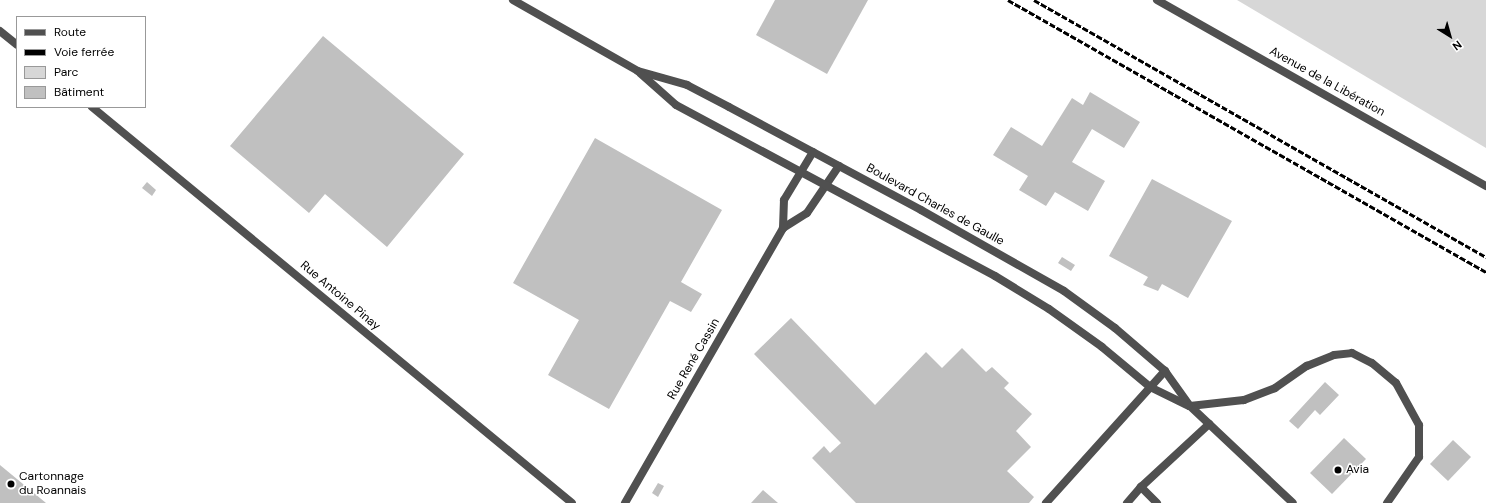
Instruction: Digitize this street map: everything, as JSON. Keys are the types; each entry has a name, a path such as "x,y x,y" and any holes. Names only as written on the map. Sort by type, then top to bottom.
{"street":[{"name":"Boulevard Charles de Gaulle","path":"513,0 638,70 687,85 839,166 1064,291 1115,328 1165,370 1190,406 1293,503"},
{"name":"Avenue de la Libération","path":"1157,0 1486,186"},
{"path":"0,31 16,44"},
{"name":"Boulevard Charles de Gaulle","path":"638,70 676,105 995,276 1050,309 1102,347 1150,387 1190,406"},
{"name":"Rue Antoine Pinay","path":"93,108 572,503"},
{"name":"Rue René Cassin","path":"625,503 783,228 784,200 813,152"},
{"name":"Rue René Cassin","path":"783,228 808,213 839,166"},
{"path":"1190,406 1244,400 1275,388 1307,366 1334,355 1352,353 1372,363 1396,383 1419,425 1419,457 1387,503"},
{"path":"1046,503 1165,370"},
{"path":"1127,503 1141,487 1209,424"},
{"path":"1141,487 1157,503"}],"green space":[{"path":"1237,0 1486,0 1486,148"}],"building":[{"path":"775,0 868,0 827,74 756,35"},
{"path":"323,36 464,154 387,247 325,194 309,213 230,146"},
{"path":"1090,92 1140,122 1124,148 1092,129 1072,162 1105,181 1088,211 1055,192 1046,206 1019,190 1028,176 993,155 1011,127 1042,146 1072,98 1083,105"},
{"path":"595,138 722,210 681,282 702,294 691,312 670,301 609,409 548,375 579,320 513,283"},
{"path":"1152,179 1232,221 1188,298 1162,284 1158,291 1143,285 1148,277 1109,256"},
{"path":"147,182 156,190 152,196 142,188"},
{"path":"1062,257 1075,265 1071,271 1058,263"},
{"path":"791,318 875,405 926,352 942,368 962,348 986,372 992,367 1009,383 1004,388 1032,414 1016,431 1031,447 1007,471 1034,497 1029,503 856,503 812,458 824,446 830,453 841,443 754,354"},
{"path":"1325,382 1339,395 1320,415 1315,410 1298,429 1289,421"},
{"path":"1344,438 1366,459 1332,494 1310,473"},
{"path":"1453,440 1471,457 1448,481 1430,464"},
{"name":"Cartonnage du Roannais","path":"0,465 46,503 0,503"},
{"path":"658,483 664,486 658,497 652,493"},
{"path":"763,490 778,503 751,503"}],"railway":[{"path":"1008,0 1486,272"},
{"path":"1034,0 1486,257"}],"place":[{"name":"Avia","path":"1338,470"},
{"name":"Cartonnage du Roannais","path":"11,484"}]}
